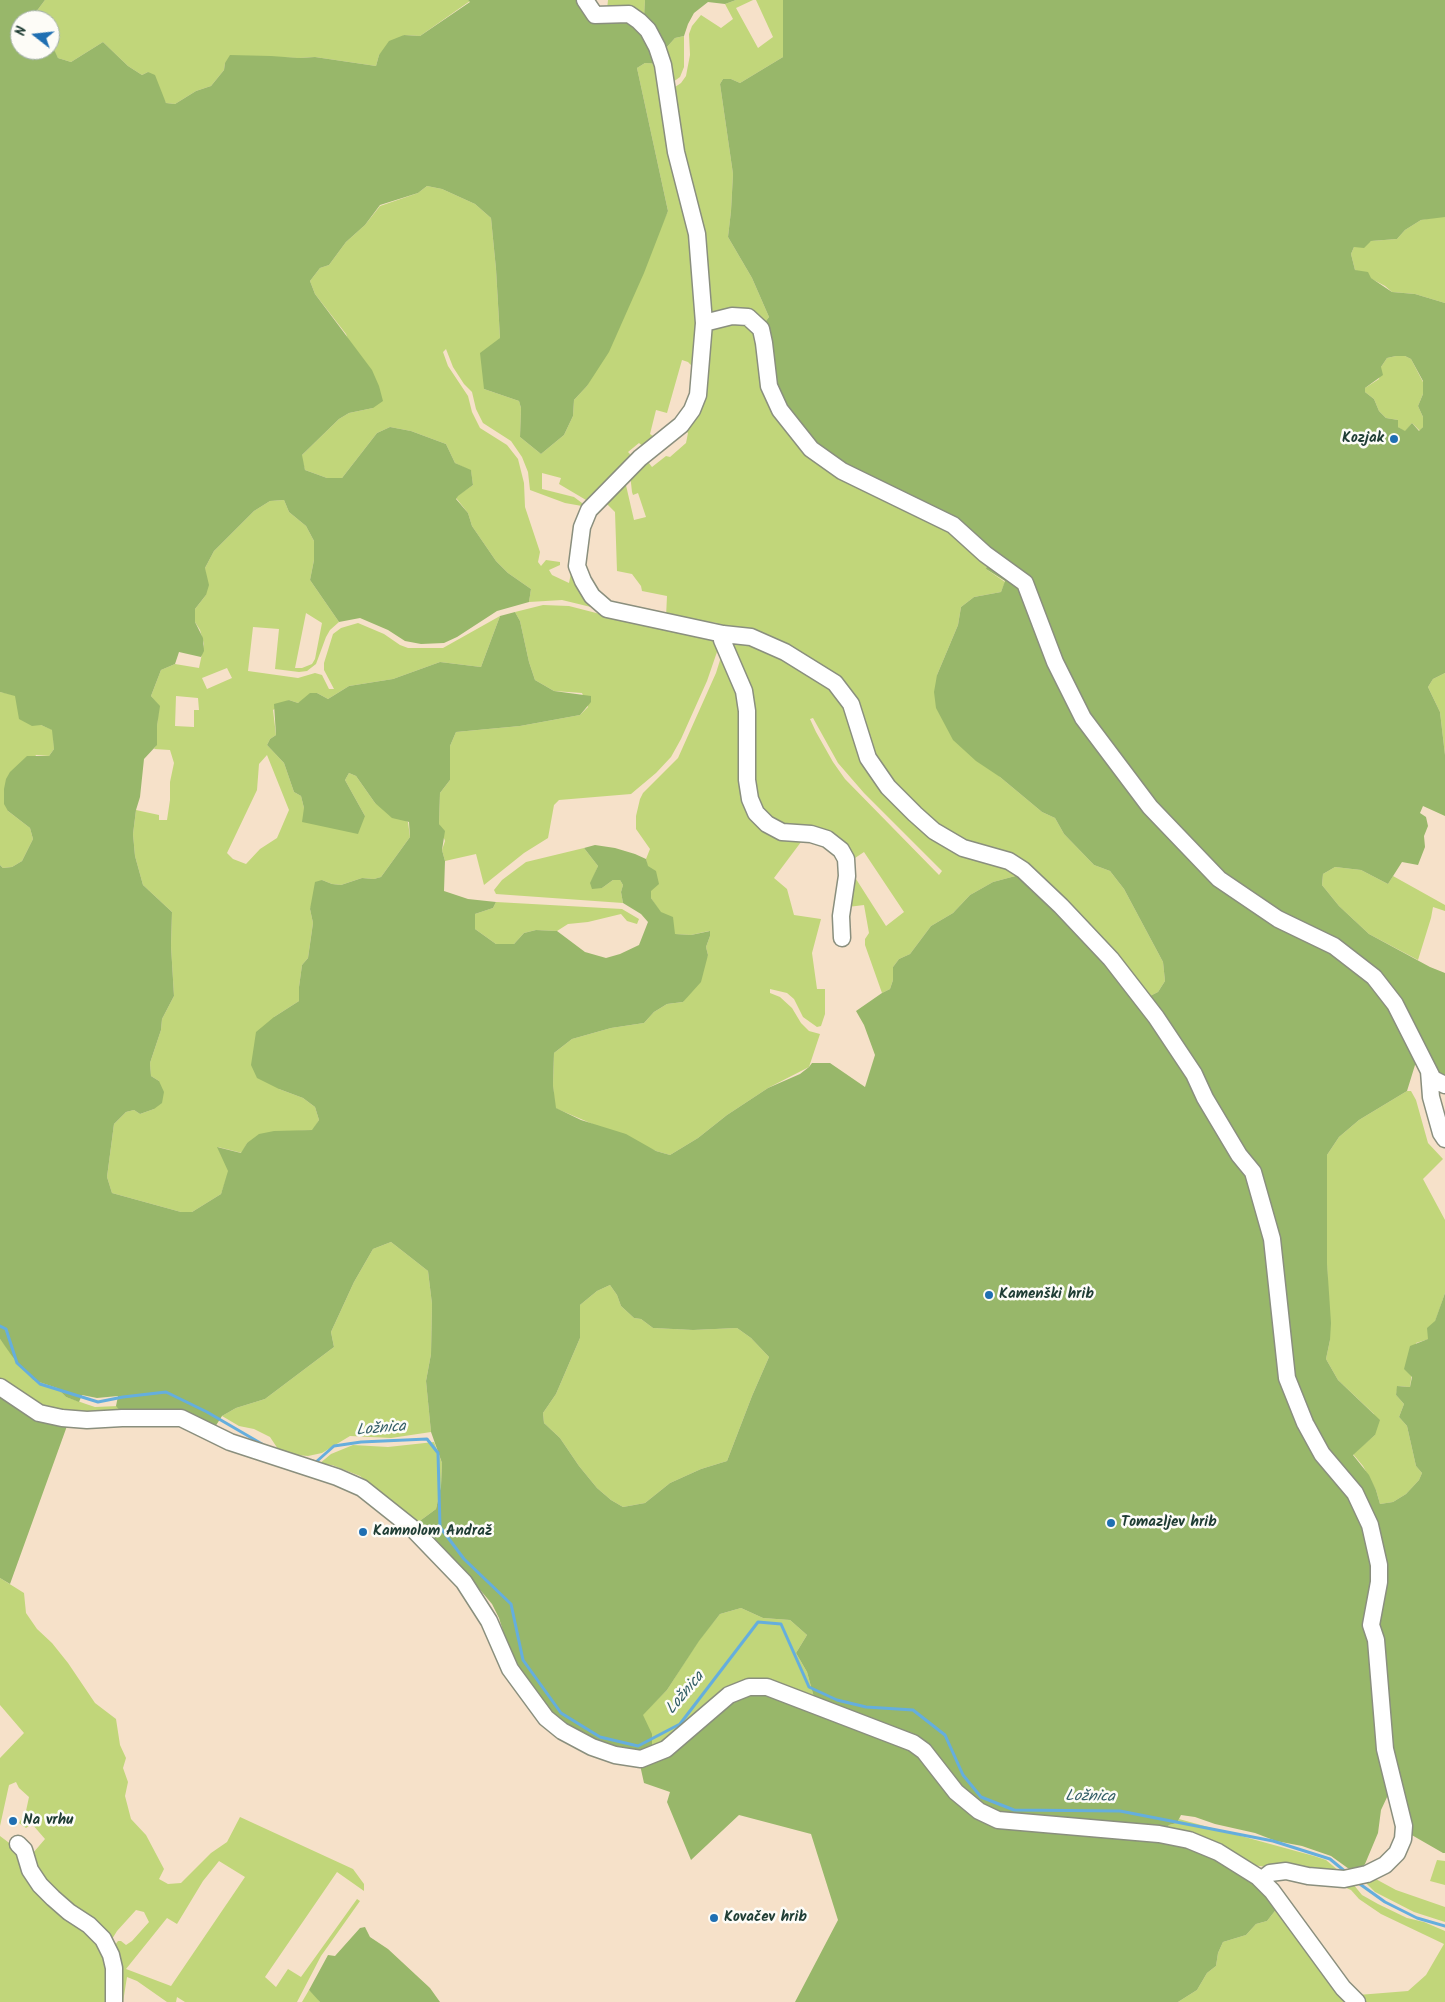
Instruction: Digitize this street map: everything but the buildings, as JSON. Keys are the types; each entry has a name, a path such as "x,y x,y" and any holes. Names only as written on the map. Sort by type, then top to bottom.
{"street":[{"path":"585,0 595,16 629,14 634,17 648,30 657,46 663,65 676,152 697,234 704,323 698,395 692,410 681,425 640,458 589,510 582,527 577,566 583,581 592,596 607,609 724,634 752,637 785,652 835,683 851,704 868,758 888,787 934,831 963,848 1009,861 1023,870 1061,906 1111,959 1156,1017 1194,1074 1205,1098 1239,1154 1253,1172 1272,1239 1287,1378 1305,1423 1322,1454 1355,1493 1370,1525 1379,1565 1380,1582 1371,1625 1376,1640 1385,1749 1404,1826 1403,1839 1397,1853 1385,1866 1367,1874 1352,1877 1308,1876 1286,1871 1270,1873 1261,1880"},
{"path":"704,323 732,316 748,317 761,329 769,386 780,410 811,449 842,471 953,525 985,554 1026,583 1055,662 1083,718 1150,807 1219,879 1278,919 1334,946 1374,977 1395,1004 1433,1079 1445,1085"},
{"path":"722,640 744,691 747,711 747,780 750,799 756,813 767,824 782,832 812,834 827,839 841,850 846,859 847,876 841,916 842,938"},
{"path":"1429,1071 1431,1097 1441,1133 1445,1139"},
{"path":"0,1388 39,1413 62,1418 87,1420 181,1418 230,1442 337,1477 362,1488 411,1527 464,1582 489,1621 510,1669 546,1718 562,1731 592,1747 615,1755 641,1759 666,1749 729,1695 750,1687 767,1687 913,1743 924,1751 956,1792 979,1811 998,1820 1158,1834 1189,1840 1218,1852 1242,1866 1272,1891 1343,1988 1357,2002"},
{"path":"18,1844 24,1850 30,1870 40,1885 69,1912 89,1925 103,1939 111,1955 114,1968 114,2002"}],"green space":[{"path":"0,0 45,0 38,10 10,10 10,60 60,59 71,62 103,42 128,66 142,75 148,72 155,75 166,103 175,104 196,91 211,86 224,70 225,63 230,55 315,57 376,66 379,55 389,41 404,35 420,36 470,2 468,0 581,0 642,29 659,64 645,63 637,68 668,211 644,273 609,352 587,386 574,400 573,416 564,435 541,454 520,437 521,408 519,401 484,389 480,353 500,338 491,218 475,204 442,189 427,186 418,193 380,205 365,225 346,242 329,265 320,268 310,281 315,294 372,370 383,401 373,408 349,413 339,419 302,455 305,470 327,478 342,478 377,433 390,427 411,431 446,444 455,463 471,470 473,485 456,499 468,513 472,526 496,561 508,573 531,589 529,602 497,611 457,637 444,643 421,644 405,641 388,630 360,618 339,622 310,580 314,560 314,541 306,526 289,512 284,500 270,501 254,511 214,551 205,568 209,585 206,595 195,609 195,622 203,638 204,651 201,657 179,652 175,664 161,670 151,696 160,706 157,745 144,759 140,797 136,810 133,834 135,856 143,885 172,912 171,946 174,996 162,1019 161,1030 150,1063 151,1076 159,1081 164,1092 162,1103 154,1109 140,1114 134,1110 126,1112 114,1124 107,1177 112,1193 181,1212 192,1212 221,1194 228,1171 217,1147 241,1153 247,1143 259,1134 274,1131 312,1130 319,1120 315,1107 303,1098 257,1078 251,1065 256,1032 274,1017 299,1001 302,965 308,958 313,923 310,909 315,882 322,880 341,885 362,878 374,879 381,877 410,837 409,822 392,818 375,803 356,776 349,773 345,780 365,816 358,834 302,822 304,808 301,796 294,792 284,763 267,745 270,739 276,735 274,704 289,700 298,703 310,693 317,693 328,699 349,686 393,679 440,662 481,667 500,616 515,612 520,621 535,680 554,691 591,696 591,702 580,715 520,726 456,732 450,746 450,780 440,793 439,824 445,831 442,850 445,861 444,891 468,899 496,902 493,908 475,914 475,929 496,944 514,944 524,933 536,930 557,931 585,952 606,958 639,945 648,922 641,914 623,903 621,892 623,885 620,880 613,880 602,888 592,889 590,883 598,866 584,848 595,845 615,848 646,859 648,866 656,871 659,884 651,891 651,898 661,912 673,917 675,934 691,935 710,931 706,947 708,955 701,982 683,1002 667,1004 654,1012 644,1023 611,1028 572,1039 554,1053 553,1085 556,1108 581,1120 626,1134 656,1151 670,1155 698,1138 727,1115 768,1088 800,1074 812,1063 830,1063 865,1087 875,1055 864,1025 856,1011 890,989 893,980 893,967 899,959 910,954 931,926 953,913 970,895 993,882 1023,874 1041,890 1154,1020 1248,1172 1267,1239 1283,1380 1356,1501 1377,1583 1389,1793 1381,1810 1378,1833 1365,1864 1358,1873 1356,1874 1331,1856 1302,1846 1276,1841 1255,1833 1215,1824 1195,1817 1181,1815 1177,1823 1169,1825 1166,1829 1002,1813 990,1809 968,1794 920,1738 912,1733 815,1701 807,1672 796,1653 807,1635 790,1620 763,1618 741,1608 720,1614 699,1641 667,1690 643,1715 652,1734 652,1749 638,1752 603,1748 554,1717 511,1656 499,1618 492,1604 465,1572 417,1523 436,1509 441,1486 442,1463 431,1432 426,1381 431,1354 432,1304 428,1271 391,1242 373,1249 354,1282 331,1332 334,1347 265,1399 236,1408 222,1416 215,1427 122,1413 116,1406 118,1396 97,1398 82,1395 79,1402 66,1397 57,1388 33,1380 0,1339 0,865 3,868 12,867 22,861 33,839 30,828 8,811 4,804 6,779 10,772 27,756 49,756 54,749 52,730 41,725 32,726 19,719 15,696 0,692","holes":["610,1285 617,1295 621,1306 634,1318 641,1319 653,1328 693,1330 737,1328 751,1338 769,1357 727,1461 701,1469 670,1483 645,1503 623,1507 597,1488 560,1438 544,1423 543,1413 556,1394 580,1338 580,1305 597,1291"]},
{"path":"45,0 470,1 420,36 404,35 379,55 376,66 315,57 251,56 225,63 224,70 211,86 196,91 175,104 166,103 148,72 142,75 128,66 103,42 71,62 60,59 60,10 38,10"},
{"path":"608,0 645,0 644,17 607,10"},
{"path":"645,0 736,0 725,4 708,2 694,13 684,36 675,38 667,47 669,68 644,17"},
{"path":"736,0 753,0 736,8 758,48 773,37 756,0 783,0 783,57 740,83 731,79 723,79 720,84 733,174 728,237 752,278 769,317 762,326 710,315 672,89 681,83 686,76 690,55 689,34 692,26 701,15 721,28 733,19 725,4"},
{"path":"783,0 1445,0 1445,217 1421,220 1405,230 1397,239 1371,241 1364,248 1354,247 1351,254 1355,270 1368,272 1371,278 1392,292 1415,294 1445,303 1445,673 1433,679 1428,687 1440,712 1445,755 1445,816 1423,806 1420,813 1426,817 1428,826 1424,836 1425,847 1418,865 1402,862 1388,884 1361,870 1335,867 1323,874 1322,885 1339,906 1369,934 1430,967 1445,973 1445,1077 1422,1064 1415,1065 1407,1091 1359,1120 1339,1137 1327,1155 1327,1263 1331,1323 1326,1359 1338,1380 1380,1420 1375,1435 1353,1455 1369,1475 1380,1504 1393,1502 1406,1494 1419,1480 1422,1473 1416,1466 1407,1426 1399,1417 1404,1404 1396,1395 1397,1386 1410,1387 1412,1377 1404,1369 1410,1346 1428,1339 1427,1328 1435,1321 1445,1293 1445,1853 1410,1834 1387,1751 1377,1631 1383,1569 1338,1469 1298,1399 1265,1204 1146,998 1158,992 1165,981 1163,962 1124,889 1110,871 1094,865 1064,834 1055,818 1042,812 1000,777 976,761 953,740 936,708 934,692 937,675 958,625 961,607 974,597 1001,592 1005,581 986,569 989,555 858,478 785,417 762,326 769,317 752,278 728,237 733,174 720,84 723,79 731,79 740,83 783,57","holes":["1405,356 1411,359 1423,381 1423,394 1418,406 1423,417 1423,427 1419,431 1412,423 1405,431 1398,427 1398,420 1386,418 1379,411 1374,399 1365,392 1365,388 1383,375 1381,367 1387,358"]},
{"path":"684,36 684,67 680,77 673,82 667,47 675,38"},
{"path":"645,63 659,64 687,212 698,326 695,369 688,362 682,360 667,413 656,410 650,434 659,440 646,449 639,443 628,452 634,458 595,500 586,500 559,484 561,478 542,473 542,489 574,497 582,503 582,506 565,503 530,490 528,472 522,457 511,441 483,423 476,409 472,392 464,384 453,367 446,349 443,352 448,366 468,396 472,412 480,428 507,445 518,459 524,483 525,507 540,552 538,562 541,566 546,560 560,562 560,565 549,570 552,575 569,583 571,573 595,608 562,600 529,602 531,589 508,573 496,561 472,526 468,513 456,498 473,485 471,471 455,463 446,444 411,431 390,427 377,433 342,478 327,478 305,470 301,456 339,419 349,413 373,408 346,334 315,294 310,281 320,268 329,265 346,242 365,225 380,206 418,193 427,186 442,189 475,204 491,218 500,338 484,389 519,401 521,408 520,437 541,454 564,435 573,416 574,400 587,386 668,211 637,68"},
{"path":"1445,217 1445,303 1415,294 1392,292 1385,286 1355,270 1351,254 1354,247 1371,241 1397,239 1405,230 1421,220"},
{"path":"744,319 944,523 987,559 986,569 1005,582 1001,592 974,597 961,607 958,625 937,675 1000,777 1042,812 1055,818 1064,834 1094,865 1110,871 1124,889 1163,962 1165,981 1158,992 1146,998 1045,886 957,843 878,770 846,691 718,628 717,623 704,621 701,625 666,617 667,596 642,591 641,586 632,574 617,571 615,512 603,500 625,481 634,520 646,517 638,493 633,495 630,474 645,458 652,467 666,456 670,457 686,443 688,433 686,425 705,340 713,327"},
{"path":"1405,356 1411,359 1423,382 1423,394 1418,406 1423,417 1423,427 1420,431 1412,423 1405,432 1398,427 1398,420 1386,418 1379,411 1374,399 1365,392 1365,388 1379,379 1381,367 1387,358"},
{"path":"284,500 289,512 306,526 314,541 314,560 310,580 339,622 330,630 326,637 316,664 307,671 299,672 275,669 279,629 253,627 248,671 298,678 315,673 322,675 329,689 334,689 324,670 324,663 333,634 341,628 358,623 384,634 408,648 443,648 500,616 481,667 440,662 393,679 349,686 328,699 317,693 298,703 289,700 273,710 276,735 270,739 267,745 284,763 294,792 301,796 304,808 365,816 345,780 349,773 356,776 375,803 408,822 410,837 381,877 374,879 362,878 341,885 322,880 310,909 313,923 308,958 302,965 299,1001 274,1017 279,1089 303,1098 315,1107 319,1120 313,1130 297,1131 247,1143 242,1153 218,1147 229,1171 221,1194 192,1212 181,1212 112,1193 107,1177 114,1124 126,1112 134,1110 140,1114 154,1109 159,1081 151,1076 150,1063 161,1030 162,1019 174,996 171,946 172,912 143,885 135,856 133,834 136,810 159,815 159,820 167,820 170,782 174,763 170,750 154,749 157,744 159,706 151,696 161,670 175,664 199,668 204,644 200,630 195,622 195,609 206,595 205,568 214,551 254,511 270,501","holes":["306,613 322,623 315,659 312,664 302,668 295,668","227,668 232,678 207,689 202,678","176,696 198,698 199,710 194,710 194,727 175,726","267,755 289,810 277,838 260,849 246,864 233,859 227,853 257,790 259,764"]},
{"path":"543,605 569,606 714,637 718,649 707,681 681,739 671,757 656,773 631,794 559,800 554,805 548,838 524,853 484,885 476,854 445,861 442,850 445,841 439,824 440,793 450,780 450,746 456,732 520,726 580,715 588,707 582,693 554,691 535,680 520,621 515,612"},
{"path":"734,637 817,674 846,706 912,816 1023,874 993,882 970,895 953,913 931,926 910,954 899,959 893,967 893,980 890,989 882,993 865,945 865,939 869,933 864,905 848,907 837,852 759,815 730,641","holes":["813,718 838,763 864,793 942,871 939,875 845,779 816,732 810,719","864,852 904,912 886,926 849,868 852,860"]},
{"path":"721,657 741,690 743,779 768,830 801,842 774,878 787,889 794,915 821,919 812,953 817,989 825,989 825,1014 821,1026 817,1027 803,1017 794,999 787,993 770,989 770,993 780,997 792,1008 801,1023 809,1031 820,1034 809,1067 768,1088 727,1115 698,1138 670,1155 656,1151 555,1108 553,1085 554,1053 572,1039 611,1028 644,1023 654,1012 667,1004 683,1002 708,955 706,947 710,936 709,931 691,935 674,934 651,898 646,859 650,849 636,829 636,816 643,793 678,758 716,673"},
{"path":"1445,673 1445,755 1440,712 1428,687 1433,679"},
{"path":"0,692 15,695 41,725 53,730 54,749 49,756 36,755 8,811 30,828 33,839 22,861 12,867 3,868 0,865"},
{"path":"584,848 598,866 591,883 602,888 613,880 620,880 623,885 621,892 623,903 496,894 494,890 502,880 526,862"},
{"path":"1335,867 1361,870 1388,884 1393,876 1445,905 1445,911 1433,907 1418,960 1369,934 1339,906 1322,885 1323,874"},
{"path":"496,902 622,909 639,919 637,924 627,921 621,914 588,922 568,924 557,931 536,930 524,933 514,944 496,944 475,929 475,914 493,908"},
{"path":"1407,1091 1411,1091 1416,1100 1428,1143 1443,1159 1423,1179 1445,1220 1445,1293 1429,1339 1416,1343 1410,1387 1398,1386 1396,1395 1404,1404 1399,1417 1407,1426 1416,1466 1422,1473 1419,1480 1406,1494 1393,1502 1380,1504 1376,1490 1363,1466 1353,1454 1375,1435 1374,1414 1338,1380 1326,1359 1330,1340 1327,1263 1327,1155 1339,1137 1359,1120"},
{"path":"391,1242 428,1271 432,1304 431,1354 426,1381 431,1432 391,1438 350,1436 322,1453 308,1456 285,1454 278,1449 270,1437 254,1429 239,1426 222,1416 236,1408 265,1399 334,1347 331,1332 354,1282 373,1249"},
{"path":"610,1285 617,1295 621,1306 634,1318 641,1319 653,1328 693,1330 737,1328 751,1338 769,1357 727,1461 701,1469 670,1483 645,1503 623,1507 597,1488 560,1438 544,1423 543,1413 556,1394 580,1338 580,1305 597,1291"},
{"path":"0,1339 33,1380 57,1388 66,1397 95,1407 118,1406 122,1413 86,1415 43,1407 0,1381"},
{"path":"0,1395 67,1426 10,1584 0,1578"},
{"path":"434,1442 442,1463 441,1486 436,1509 417,1523 360,1476 332,1465 319,1464 331,1454 353,1445 388,1447"},
{"path":"0,1578 24,1593 26,1613 37,1629 52,1643 68,1663 95,1703 116,1719 120,1745 126,1758 123,1768 128,1782 125,1796 131,1819 146,1835 164,1869 159,1879 168,1884 181,1883 211,1853 227,1842 240,1817 353,1869 364,1884 364,1891 337,1872 265,1977 276,1987 288,1969 301,1977 357,1899 360,1901 321,1956 297,2002 185,2002 177,1997 176,2002 167,2002 137,1981 127,1977 123,2002 117,2002 115,1945 118,1941 126,1945 132,1941 149,1922 144,1912 136,1910 117,1931 109,1944 54,1896 31,1860 33,1853 45,1839 32,1824 26,1828 19,1823 26,1811 29,1797 19,1788 16,1782 9,1785 0,1826 0,1758 24,1733 0,1705","holes":["219,1861 245,1877 171,1986 126,1969 167,1918 177,1924 203,1881"]},
{"path":"741,1608 763,1618 790,1620 807,1635 796,1653 807,1672 815,1701 739,1682 721,1691 695,1719 652,1749 642,1715 667,1690 699,1640 720,1614"},
{"path":"764,1693 911,1748 965,1810 981,1821 1004,1827 1180,1844 1244,1872 1278,1907 1267,1921 1256,1924 1246,1935 1223,1942 1218,1953 1216,1966 1207,1973 1197,1990 1178,2002 795,2002 838,1920 811,1834 739,1815 691,1860 667,1802 670,1792 644,1783 640,1765 738,1695"},
{"path":"1179,1819 1326,1860 1345,1876 1251,1865 1166,1829 1169,1825 1177,1823"},
{"path":"0,1836 12,1845 68,1914 109,1957 111,2002 0,2002"},
{"path":"1437,1860 1445,1861 1445,1885 1430,1881"},
{"path":"1372,1877 1396,1890 1445,1907 1445,1922 1414,1912 1375,1892 1362,1879"},
{"path":"1353,1884 1362,1895 1378,1904 1407,1918 1424,1922 1445,1931 1445,2002 1366,2002 1358,1995 1408,1991 1426,1975 1444,1944 1381,1914 1359,1899 1351,1890 1344,1887"},
{"path":"1278,1907 1348,2002 1178,2002 1197,1990 1207,1973 1216,1966 1218,1953 1223,1942 1246,1935 1256,1924 1267,1921"},
{"path":"365,1927 370,1937 388,1949 430,1988 440,2002 320,2002 309,1990 328,1955 335,1956 360,1928"},
{"path":"309,1990 316,1996 320,2002 302,2002"}],"waterway":[{"name":"Ložnica","path":"0,1326 6,1329 17,1363 40,1384 98,1402 166,1392 207,1412 262,1444"},
{"name":"Ložnica","path":"312,1461 316,1462 334,1446 361,1442 427,1439 438,1453 440,1527 464,1559 511,1604 523,1660 561,1713 600,1737 638,1746 680,1724 758,1622 781,1624 809,1687 837,1700 866,1707 913,1710 945,1735 963,1775 981,1797 1014,1810 1120,1811 1273,1841 1330,1859 1347,1873"},
{"name":"Ložnica","path":"1357,1882 1385,1902 1417,1918 1445,1926"}],"place":[{"name":"Kozjak","path":"1394,439"},
{"name":"Kamenški hrib","path":"989,1295"},
{"name":"Tomazljev hrib","path":"1111,1523"},
{"name":"Kamnolom Andraž","path":"363,1532"},
{"name":"Na vrhu","path":"13,1821"},
{"name":"Kovačev hrib","path":"714,1918"}]}
